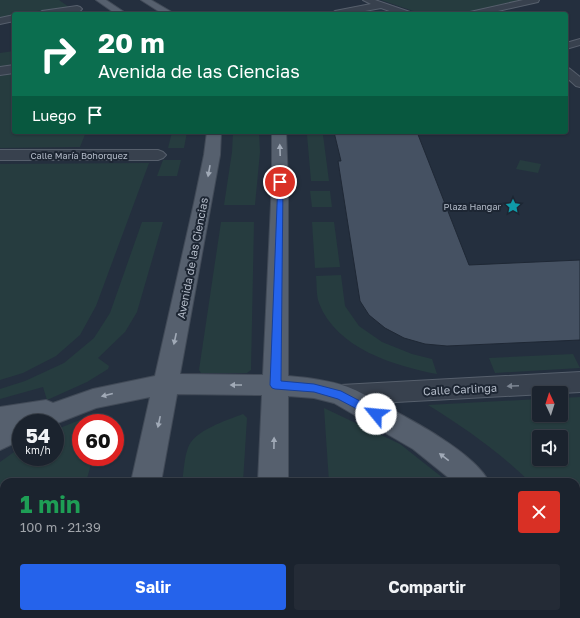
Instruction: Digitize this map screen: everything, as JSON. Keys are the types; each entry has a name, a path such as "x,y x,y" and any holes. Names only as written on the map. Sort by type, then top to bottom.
{"main road":[{"path":"100,0 119,12"},
{"path":"145,0 166,12"},
{"name":"Avenida de las Ciencias","path":"147,478 203,203 212,155 214,134"},
{"path":"273,478 280,182 279,134"},
{"path":"51,414 65,408 116,393 166,384 275,385 314,388 341,396 423,441 458,467 470,478"},
{"path":"0,418 65,408"},
{"path":"0,438 12,432"}],"street":[{"path":"366,0 401,12"},
{"path":"482,12 535,0"},
{"path":"345,12 381,5"},
{"path":"56,12 77,9"},
{"path":"0,20 12,18"},
{"path":"568,45 580,42"},
{"path":"0,71 12,68"},
{"path":"568,73 580,83"},
{"name":"Calle María Bohorquez","path":"0,155 158,155"},
{"name":"Calle Carlinga","path":"341,396 580,382"}],"green space":[{"path":"0,0 59,0 69,7 30,12 12,12 12,15 0,18"},
{"path":"381,0 521,0 466,12 416,12"},
{"path":"12,51 12,64 0,67 0,53"},
{"path":"12,73 12,134 85,134 80,147 0,148 0,76"},
{"path":"172,134 187,134 184,148 168,148"},
{"path":"233,134 259,134 260,152 255,205 224,205 232,152"},
{"path":"307,135 323,135 329,181 311,181"},
{"path":"163,160 181,160 177,176 157,176"},
{"path":"520,160 541,164 538,173 516,169"},
{"path":"149,163 96,306 80,335 56,356 23,373 0,380 0,164"},
{"path":"310,191 330,191 332,207 312,207"},
{"path":"142,222 163,222 137,312 125,332 98,358 109,366 108,369 87,382 47,400 43,387 0,399 0,389 25,381 64,363 94,338 110,313"},
{"path":"221,222 254,222 251,370 247,373 201,373 199,370"},
{"path":"312,222 334,222 340,267 315,268"},
{"path":"341,275 345,306 359,326 382,342 412,354 432,359 437,374 385,360 352,343 339,332 327,319 319,303 316,276"},
{"path":"573,354 580,368 495,373 489,358"},
{"path":"580,397 580,478 526,478 481,440 428,405 532,399 532,422 568,422 568,398"},
{"path":"324,408 400,444 443,478 329,478"},
{"path":"243,414 247,418 243,478 183,478 186,456 191,442 203,431 228,419"},
{"path":"72,423 72,466 90,466 87,478 0,478 0,462 12,453 12,466 64,466 64,426"}],"building":[{"path":"334,134 418,134 469,265 580,260 580,340 447,346 425,344 404,338 385,328 369,315 360,301 338,161 341,161"}],"place":[{"name":"Plaza Hangar","path":"513,206"}],"route":[{"path":"280,182 275,385 314,388 341,396 376,414"}]}
